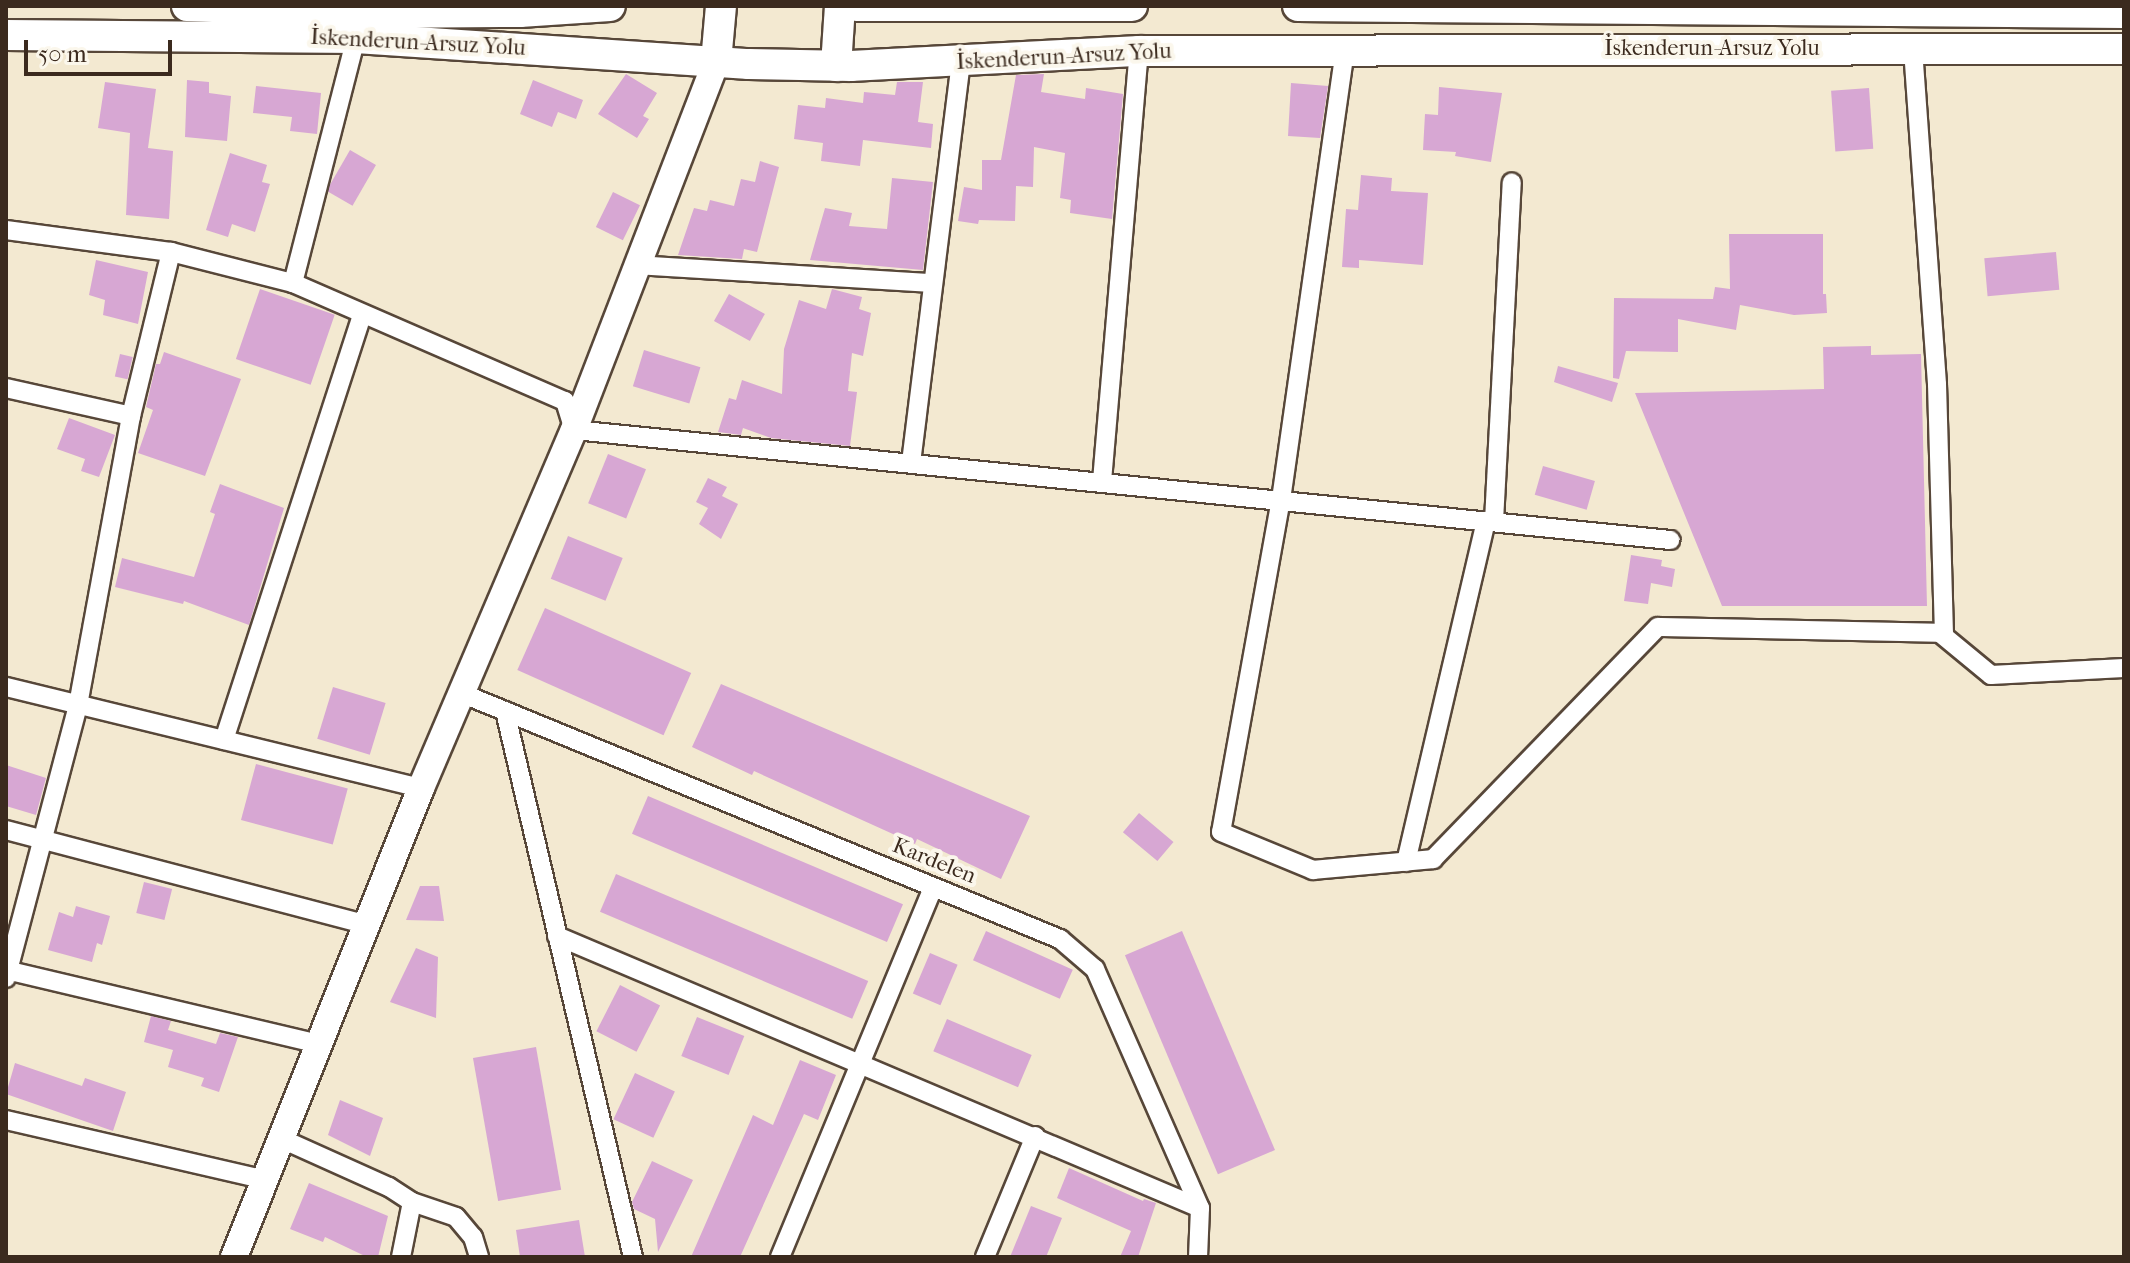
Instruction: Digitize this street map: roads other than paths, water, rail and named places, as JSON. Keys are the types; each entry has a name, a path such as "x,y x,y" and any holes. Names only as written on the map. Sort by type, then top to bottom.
{"main road":[{"name":"İskenderun-Arsuz Yolu","path":"187,6 367,19 716,62 836,66 1139,51 2124,49"},
{"name":"İskenderun-Arsuz Yolu","path":"6,35 610,6"},
{"path":"716,62 721,6"},
{"path":"836,66 840,6"},
{"path":"856,6 1132,6"},
{"name":"İskenderun-Arsuz Yolu","path":"1298,6 2124,13"}],"street":[{"path":"293,283 367,19"},
{"path":"1345,50 1281,499 1221,832 1313,870 1433,859 1658,627 1944,634 1937,384 1913,49"},
{"path":"1102,481 1139,51"},
{"path":"234,1257 282,1139 316,1043 574,430 716,62"},
{"path":"911,463 931,283 961,62"},
{"path":"1406,862 1490,521 1512,182"},
{"path":"6,230 171,252 293,283 362,316 565,401 574,430"},
{"path":"171,252 131,416 78,705 7,973 316,1043"},
{"path":"636,265 931,283"},
{"path":"224,740 362,316"},
{"path":"6,388 131,416"},
{"path":"574,430 1670,540"},
{"path":"1940,633 1991,675 2124,668"},
{"path":"6,687 421,788"},
{"name":"Kardelen","path":"461,693 1060,939 1095,969 1200,1208 1198,1257"},
{"path":"505,711 633,1257"},
{"path":"6,830 367,925"},
{"path":"780,1257 933,887"},
{"path":"557,936 1200,1208"},
{"path":"6,1120 266,1180"},
{"path":"985,1257 1035,1136"},
{"path":"282,1139 389,1187 412,1202 456,1217 473,1237 479,1257"},
{"path":"401,1257 412,1202"}]}
